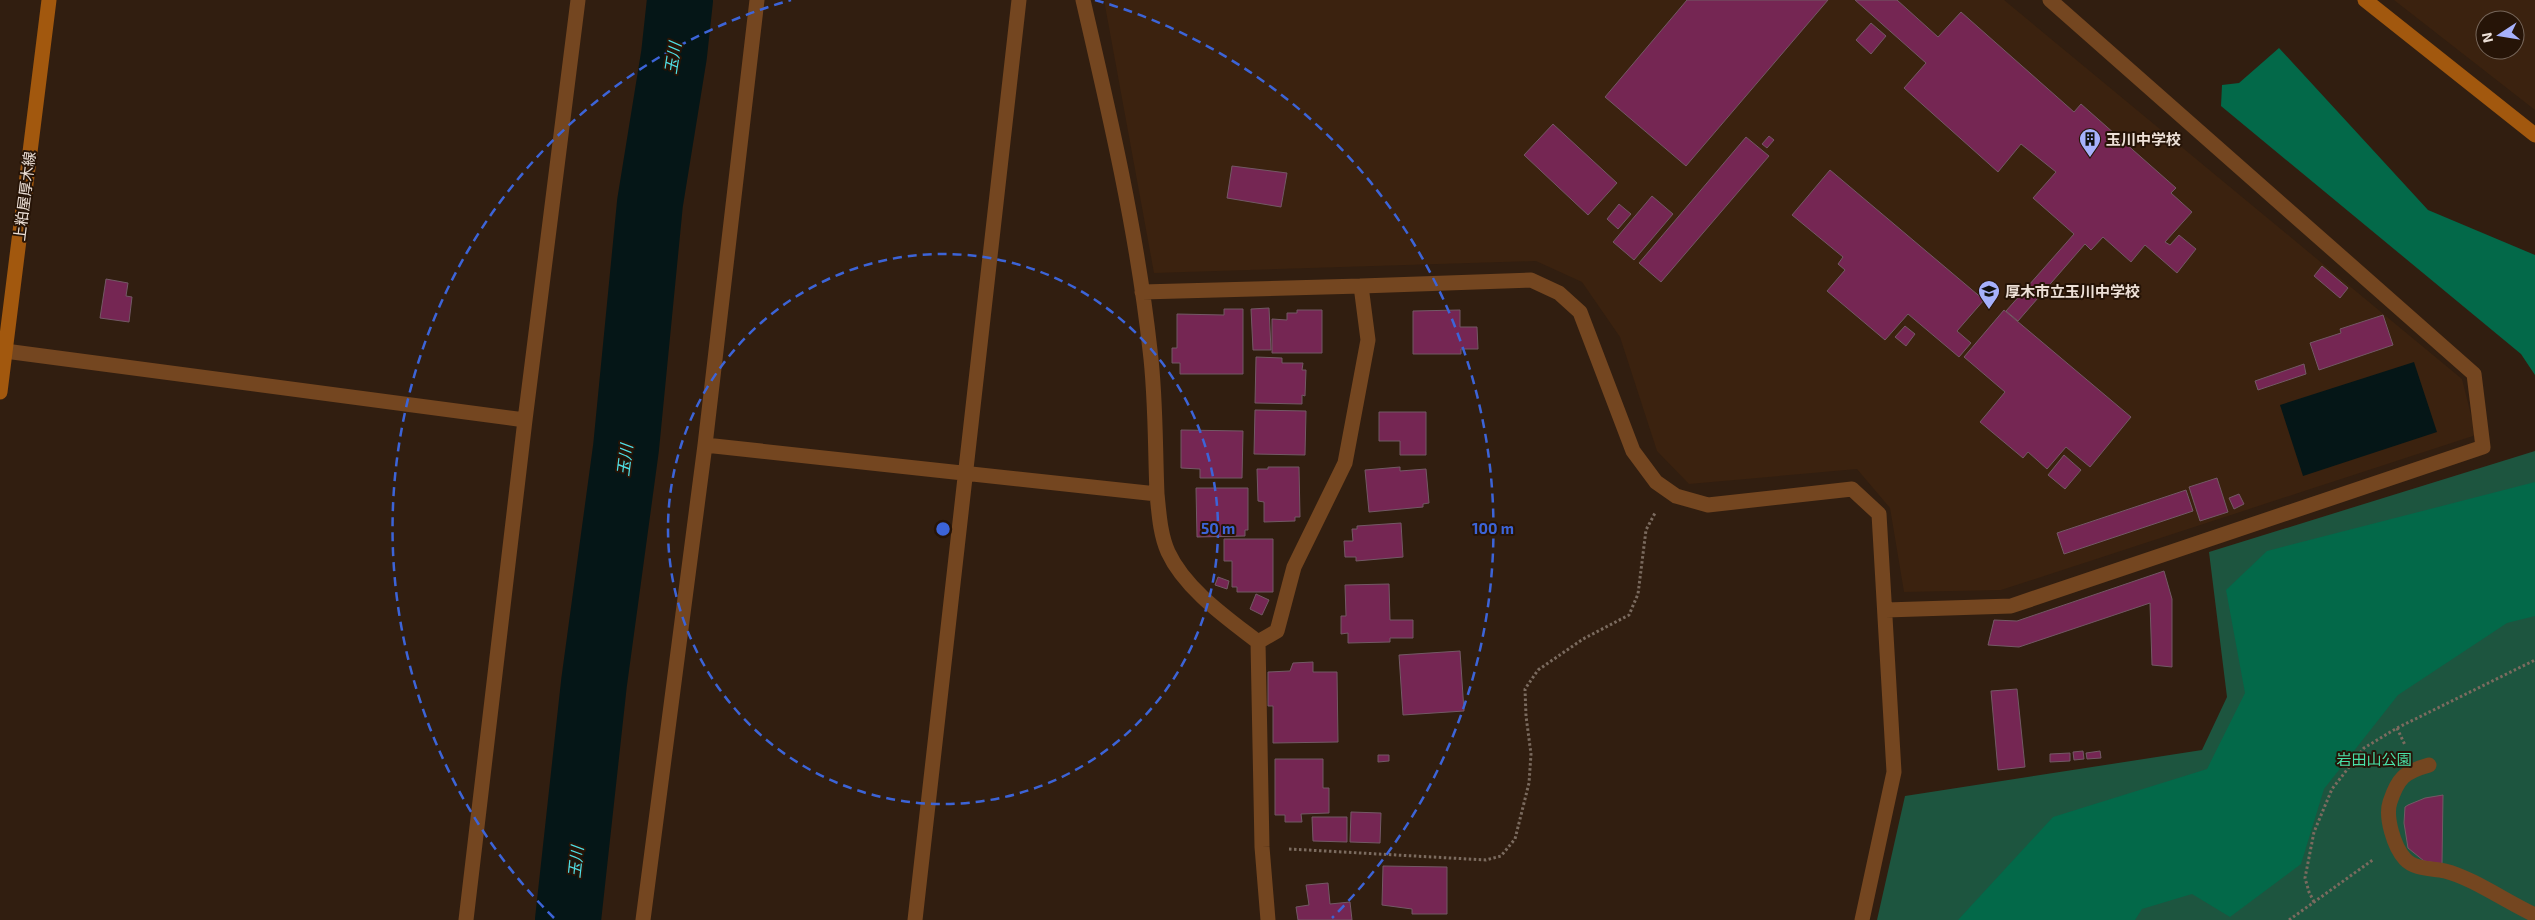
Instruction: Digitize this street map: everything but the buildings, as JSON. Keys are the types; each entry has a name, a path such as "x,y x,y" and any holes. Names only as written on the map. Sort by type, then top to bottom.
{"main road":[{"name":"上粕屋厚木線","path":"0,392 49,0"},
{"path":"2365,0 2535,135"}],"street":[{"path":"466,920 524,420 578,0"},
{"path":"643,920 705,445 757,0"},
{"path":"915,920 1019,0"},
{"path":"1083,0 1119,154 1151,352 1156,494 1163,538 1168,553 1191,584 1258,642 1262,848 1268,920"},
{"path":"1886,610 2011,606 2483,448 2474,374 2050,0"},
{"path":"1142,292 1531,280 1559,293 1580,312 1633,451 1656,482 1666,490 1676,496 1708,505 1852,489 1878,514 1886,610 1894,772 1862,920"},
{"path":"1258,642 1277,631 1294,567 1345,464 1368,340 1361,286"},
{"path":"5,351 524,420"},
{"path":"705,445 966,475 1156,494"},
{"path":"2429,765 2415,769 2396,782 2388,809 2396,844 2406,860 2423,868 2446,872 2535,915"}],"path":[{"path":"1262,848 1486,860 1501,856 1515,839 1530,784 1531,754 1525,689 1538,670 1583,639 1629,615 1638,594 1646,530 1666,490"},
{"path":"2289,920 2396,844"}],"shaded area":[{"name":"厚木市立玉川中学校","path":"1104,0 2004,0 2462,379 2476,435 2001,590 1904,592 1890,508 1857,469 1689,484 1657,451 1620,337 1582,282 1536,261 1154,273"},
{"path":"2394,0 2535,0 2535,110"},
{"path":"2414,362 2437,432 2303,476 2280,405"}],"green space":[{"path":"2279,48 2428,210 2535,255 2535,375 2521,354 2221,106 2222,85 2239,83"},
{"name":"岩田山公園","path":"2535,451 2535,920 1877,920 1905,796 2202,750 2227,697 2209,552"},
{"path":"2535,482 2535,616 2507,623 2398,695 2324,789 2301,864 2230,917 2192,894 2142,909 2135,920 1958,920 2053,817 2207,769 2245,693 2226,590 2267,551"}],"waterway":[{"name":"玉川","path":"568,920 594,683 626,448 650,203 674,55 680,0"}],"place":[{"name":"玉川中学校","path":"2090,158"},
{"name":"厚木市立玉川中学校","path":"1989,310"}]}
